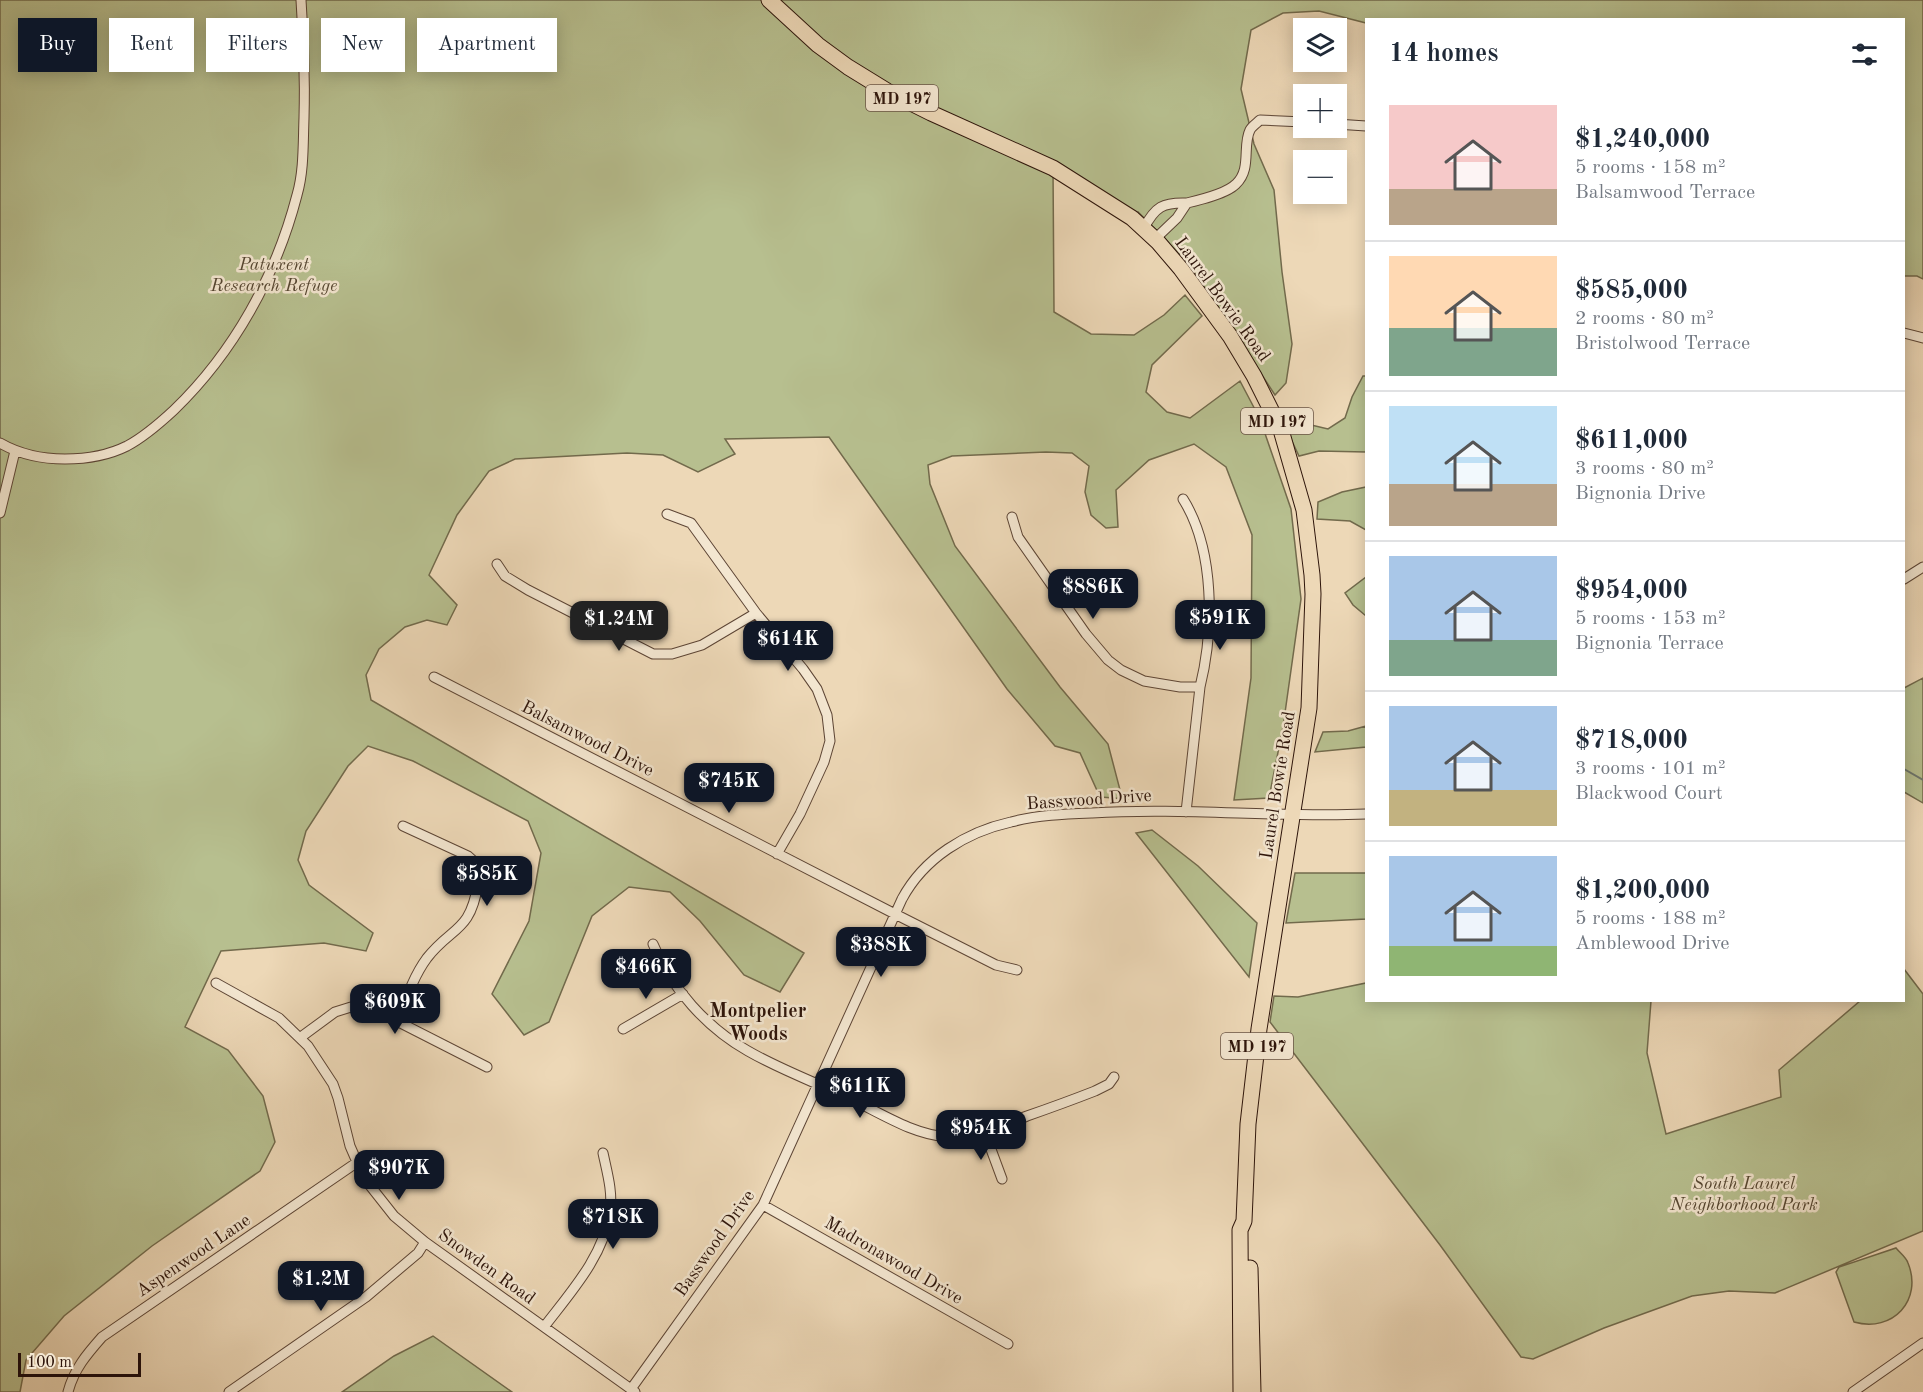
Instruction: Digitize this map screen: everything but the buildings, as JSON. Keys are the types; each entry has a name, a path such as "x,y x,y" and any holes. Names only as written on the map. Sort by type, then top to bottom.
{"main road":[{"name":"Laurel Bowie Road","path":"769,0 818,45 887,91 1053,168 1101,197 1144,228 1201,295 1234,342 1281,430 1304,510 1312,575 1313,625 1309,708 1255,1058 1247,1142 1244,1221 1240,1230 1240,1392"},
{"name":"Laurel Bowie Road","path":"1244,1221 1249,1230 1253,1392"}],"street":[{"path":"0,443 15,451 51,459 76,459 102,455 126,447 164,419 187,397 216,364 246,321 278,253 297,194 303,152 306,56 301,0"},
{"path":"1144,228 1152,212 1161,207 1173,202 1187,204 1202,200 1236,185 1247,159 1249,131 1260,120 1293,122"},
{"path":"1347,125 1365,126"},
{"path":"1155,239 1177,218 1187,204"},
{"path":"1905,333 1923,338"},
{"path":"0,513 15,451"},
{"path":"1184,499 1196,520 1206,564 1209,620 1186,812"},
{"path":"668,514 691,523 756,613 803,669 817,689 824,706 830,727 830,741 824,762 800,813 777,854"},
{"path":"1012,517 1018,537 1086,633 1108,660 1121,670 1144,681 1180,687 1200,687"},
{"path":"496,564 505,576 653,654 672,654 702,645 756,613"},
{"path":"1905,579 1921,572"},
{"name":"Balsamwood Drive","path":"434,677 996,965 1017,970"},
{"name":"Basswood Drive","path":"633,1390 763,1205 911,883 920,872 951,847 989,828 1038,816 1122,811 1293,815 1365,814"},
{"path":"399,1022 411,987 426,960 469,916 477,889 479,869 468,856 403,826"},
{"path":"653,944 668,976 683,994 708,1021 737,1044 912,1129 929,1134 949,1137 985,1133 1095,1091 1109,1084 1114,1077"},
{"name":"Snowden Road","path":"216,983 279,1018 301,1037 316,1056 333,1084 356,1163 383,1204 406,1227 633,1390"},
{"path":"623,1029 683,994"},
{"path":"301,1037 328,1015 351,1007 372,1010 487,1067"},
{"path":"985,1133 1002,1179"},
{"path":"544,1327 590,1263 608,1225 611,1210 609,1182 603,1153"},
{"name":"Aspenwood Lane","path":"68,1392 72,1376 83,1358 102,1337 356,1163"},
{"name":"Madronawood Drive","path":"763,1205 1008,1344"},
{"path":"229,1392 366,1297 418,1253 425,1242"},
{"path":"1853,1392 1923,1343"}],"green space":[{"name":"Patuxent Research Refuge","path":"0,0 1923,0 1923,279 1917,276 1905,276 1905,18 1365,18 1365,23 1319,11 1283,13 1251,30 1241,89 1254,144 1274,190 1292,344 1286,383 1275,395 1190,265 1138,212 1134,214 1053,168 1054,312 1091,334 1134,335 1164,315 1185,295 1202,316 1152,365 1146,392 1167,412 1190,418 1240,381 1260,419 1291,509 1301,599 1283,727 1269,798 1234,800 1251,678 1252,535 1226,467 1194,444 1149,460 1116,490 1118,527 1106,528 1091,515 1085,492 1089,466 1072,453 952,456 928,465 930,484 955,546 1060,687 1108,744 1120,790 1127,799 1100,797 1080,753 1055,746 1007,689 829,437 725,439 735,454 698,472 663,455 627,453 515,459 489,471 457,515 429,575 457,605 447,625 427,620 405,627 379,649 366,675 371,700 804,953 780,992 744,975 700,921 670,892 629,887 592,916 549,1022 524,1035 492,994 529,921 541,853 528,821 413,761 368,746 348,766 306,831 298,860 309,885 373,933 366,951 324,943 221,951 185,1027 228,1050 263,1096 275,1142 260,1171 152,1246 64,1316 26,1360 20,1392 0,1392"},
{"path":"1365,376 1365,452 1319,451 1299,456 1290,437 1288,414 1307,424 1328,429 1345,418 1352,397"},
{"path":"1365,487 1365,529 1350,521 1317,519 1318,502 1342,492"},
{"path":"1365,578 1365,615 1353,605 1345,593"},
{"path":"1923,678 1923,803 1905,793 1905,687"},
{"path":"1365,726 1365,747 1315,752 1323,732 1348,731"},
{"path":"1152,830 1198,866 1257,923 1249,977 1136,833"},
{"path":"1295,873 1365,873 1365,919 1286,923"},
{"name":"South Laurel Neighborhood Park","path":"1905,970 1923,994 1923,1231 1775,1293 1729,1291 1692,1296 1604,1328 1533,1359 1521,1357 1440,1245 1270,1022 1274,996 1298,997 1365,983 1365,1002 1651,1002 1647,1053 1666,1134 1781,1097 1779,1070 1859,1002 1905,1002"},
{"path":"1896,1248 1907,1261 1912,1277 1908,1301 1892,1318 1881,1323 1854,1322 1836,1272 1839,1267"},
{"path":"433,1336 512,1392 342,1392 394,1356"}],"waterway":[{"path":"1905,770 1923,780"}],"district":[{"name":"Montpelier Woods","path":"758,1022"}]}
